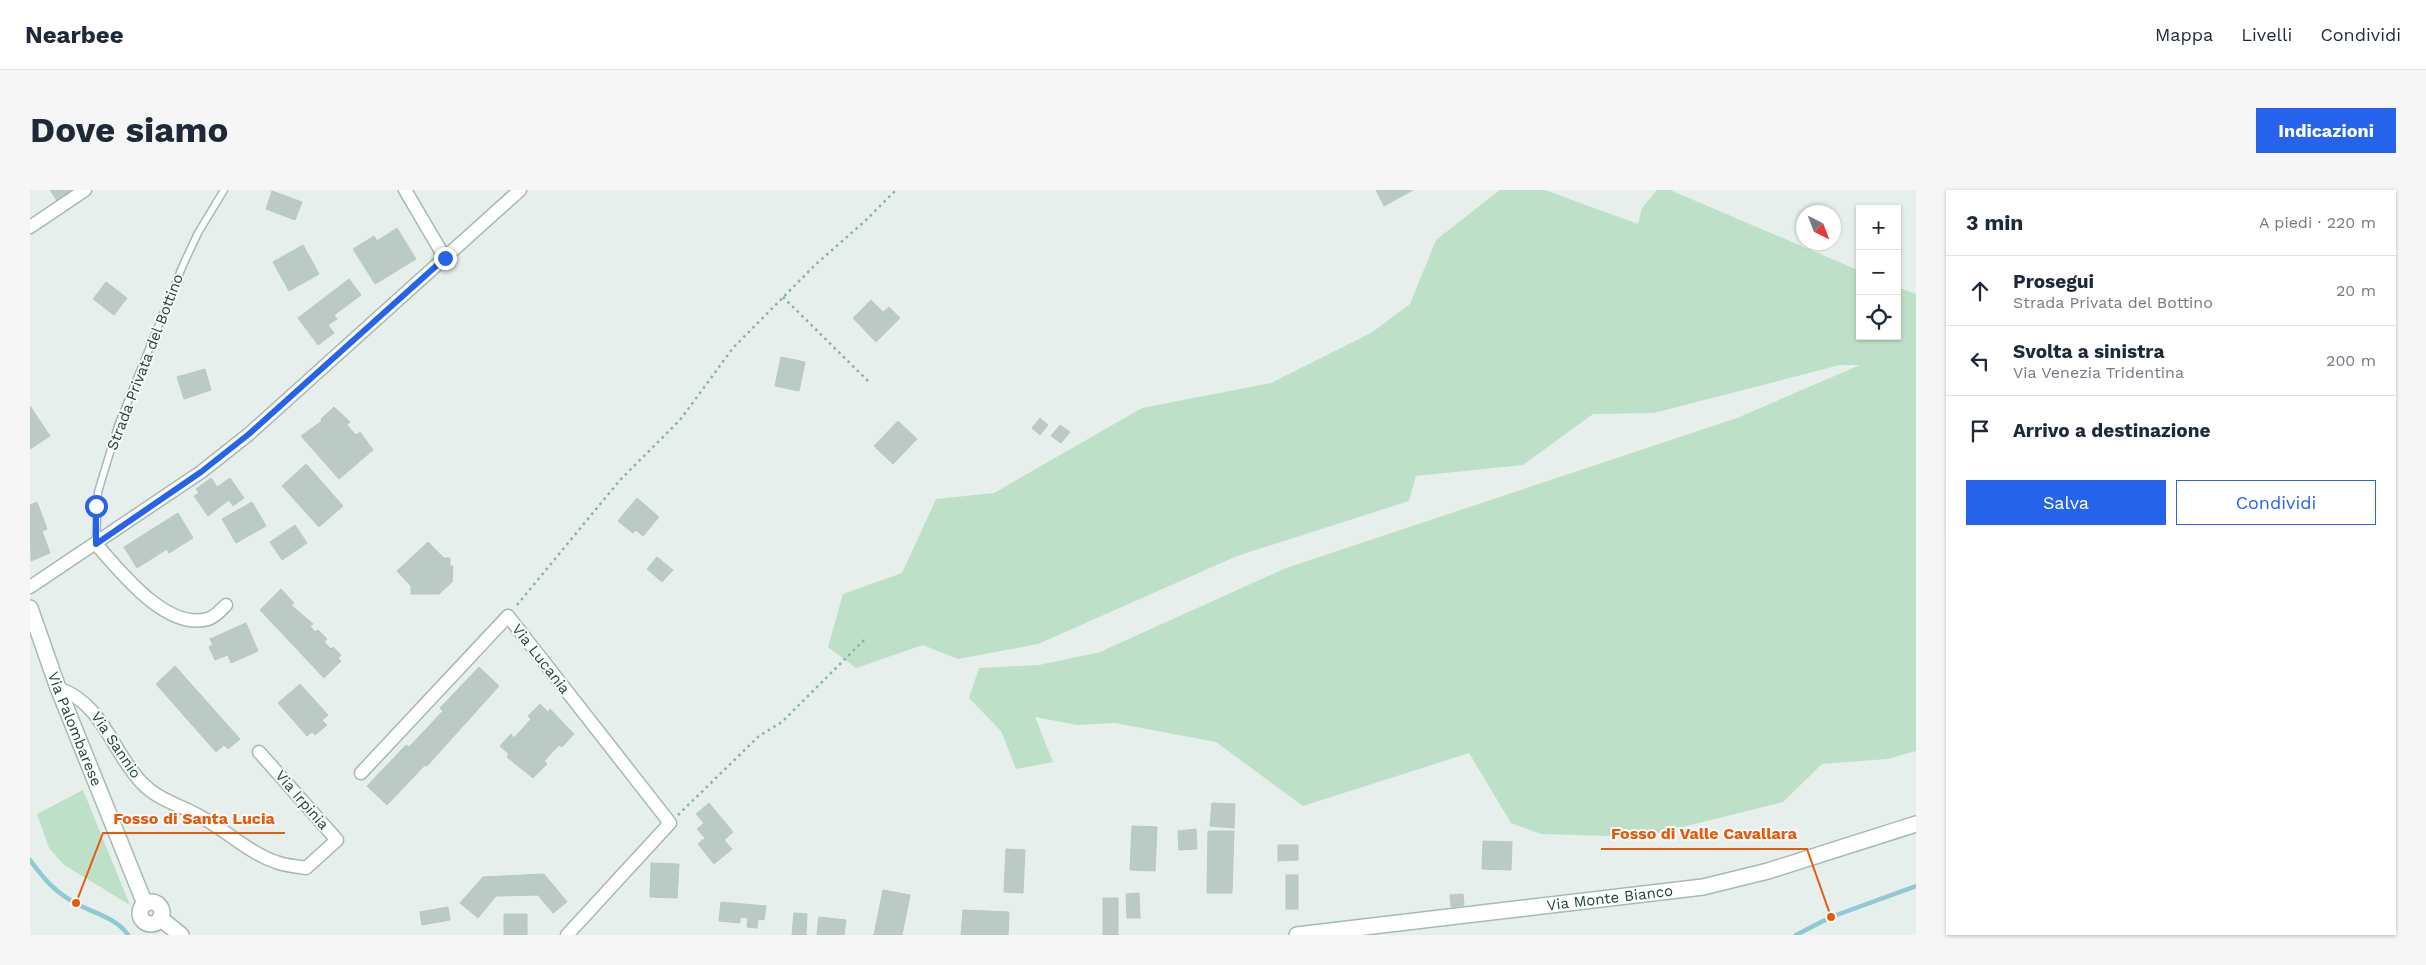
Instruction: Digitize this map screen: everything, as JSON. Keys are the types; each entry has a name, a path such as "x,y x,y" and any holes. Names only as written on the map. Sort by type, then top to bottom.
{"main road":[{"name":"Via Palombarese","path":"30,608 58,688 145,904"},
{"name":"Via Monte Bianco","path":"1297,935 1704,886 1768,871 1916,824"},
{"path":"152,902 158,905 162,911 160,918 143,928 140,913 145,904 152,902"},
{"path":"160,918 181,935"}],"street":[{"path":"30,227 85,190"},
{"path":"405,190 445,258"},
{"path":"30,587 201,472 249,434 520,190"},
{"path":"96,544 148,598 174,615 192,620 208,619 226,605"},
{"name":"Via Lucania","path":"361,773 508,616 670,823"},
{"name":"Via Sannio","path":"58,688 74,694 92,709 126,764 152,792 168,803 206,819 274,862 306,868"},
{"name":"Via Irpinia","path":"259,752 337,840 306,868"},
{"path":"567,935 670,823"}],"lane":[{"name":"Strada Privata del Bottino","path":"96,544 98,492 118,426 183,265 198,233 224,190"}],"path":[{"path":"508,616 620,480 680,420 733,348 783,297 896,190"},
{"path":"783,297 869,382"},
{"path":"670,823 760,736 782,722 864,640"}],"green space":[{"path":"1500,190 1545,190 1638,224 1642,208 1657,190 1670,190 1796,244 1796,250 1811,250 1856,269 1856,340 1901,340 1901,288 1916,294 1916,751 1887,759 1822,764 1783,802 1642,837 1541,834 1511,823 1469,753 1303,806 1216,742 1115,723 1077,725 1035,717 1053,762 1016,769 1001,731 969,698 979,668 1039,665 1100,652 1286,568 1737,418 1860,365 1840,365 1654,413 1593,414 1523,465 1416,476 1409,501 1237,556 1038,644 958,659 923,645 856,668 828,647 843,594 902,573 936,499 994,493 1142,408 1271,383 1371,333 1410,304 1436,240"},
{"path":"83,790 130,905 64,865 49,848 37,814"}],"building":[{"path":"50,190 75,190 58,202"},
{"path":"1376,190 1413,190 1384,206"},
{"path":"272,191 302,202 295,220 266,209"},
{"path":"397,228 416,259 375,284 353,249 374,236 377,241"},
{"path":"303,245 319,274 289,291 273,262"},
{"path":"349,279 361,295 334,315 337,319 328,325 334,333 318,345 298,318"},
{"path":"106,282 127,298 114,315 93,299"},
{"path":"871,300 883,312 889,307 900,318 876,342 853,318"},
{"path":"781,357 805,362 799,391 775,386"},
{"path":"205,369 211,390 184,399 177,377"},
{"path":"30,406 50,436 30,449"},
{"path":"334,407 350,422 347,425 356,435 360,432 373,450 339,479 301,436 322,421 321,419"},
{"path":"1040,418 1048,425 1040,435 1032,428"},
{"path":"898,421 917,439 893,464 874,446"},
{"path":"1060,425 1070,432 1061,443 1051,436"},
{"path":"306,464 343,506 319,527 282,486"},
{"path":"211,478 217,487 230,478 244,498 233,506 229,500 208,516 194,496 199,493 196,489"},
{"path":"637,498 659,517 643,536 636,530 633,533 618,521"},
{"path":"37,502 47,529 42,531 50,553 31,561 30,505"},
{"path":"252,502 266,526 236,543 222,519"},
{"path":"178,513 193,538 169,553 167,549 137,568 124,547"},
{"path":"295,525 307,543 282,560 270,542"},
{"path":"428,542 444,558 450,558 450,566 453,566 452,582 439,594 411,594 411,586 397,571"},
{"path":"657,557 673,570 662,582 647,569"},
{"path":"281,589 294,603 291,605 313,624 310,626 315,632 318,630 327,639 324,642 341,655 338,658 341,661 324,678 260,610"},
{"path":"246,623 258,651 231,663 228,655 215,660 209,647 213,645 210,639"},
{"path":"175,666 240,739 228,749 224,745 216,752 156,684"},
{"path":"479,667 499,686 427,766 425,765 387,805 367,786 406,745 409,747 443,711 440,708"},
{"path":"300,684 328,715 322,720 327,725 315,735 312,732 307,736 278,703"},
{"path":"540,704 548,712 550,709 574,734 562,747 559,745 544,761 547,764 533,778 507,757 509,754 500,746 511,734 514,738 531,719 528,716"},
{"path":"709,803 733,832 724,840 732,849 714,864 698,844 705,838 697,829 704,823 696,814"},
{"path":"1212,803 1235,804 1234,828 1210,826"},
{"path":"1132,826 1157,827 1155,871 1130,870"},
{"path":"1196,829 1197,849 1179,850 1178,831"},
{"path":"1208,831 1234,831 1232,893 1207,893"},
{"path":"1483,841 1512,842 1511,870 1482,869"},
{"path":"1278,845 1298,845 1298,860 1278,861"},
{"path":"1006,849 1025,850 1023,893 1004,892"},
{"path":"651,863 679,864 677,898 650,897"},
{"path":"544,874 567,902 553,913 538,895 496,896 478,918 460,903 483,877"},
{"path":"1286,875 1298,875 1298,909 1286,909"},
{"path":"883,890 910,895 902,935 874,935"},
{"path":"1139,893 1140,918 1127,918 1126,894"},
{"path":"1463,894 1464,905 1451,907 1450,895"},
{"path":"1103,898 1118,898 1118,935 1103,935"},
{"path":"721,902 766,906 764,920 758,919 757,928 747,927 748,918 740,917 740,923 719,921"},
{"path":"448,907 450,920 422,925 420,912"},
{"path":"963,910 1009,912 1008,935 961,935"},
{"path":"794,913 807,914 806,935 792,935"},
{"path":"504,914 527,914 527,935 504,935"},
{"path":"819,917 846,920 844,935 817,935"}],"waterway":[{"path":"30,860 45,879 61,894 118,924 128,935"},
{"path":"1796,935 1831,917 1916,886"}],"place":[{"name":"Fosso di Santa Lucia","path":"76,903"},
{"name":"Fosso di Valle Cavallara","path":"1831,917"}],"route":[{"path":"96,506 96,544 201,472 249,434 445,258"}]}
